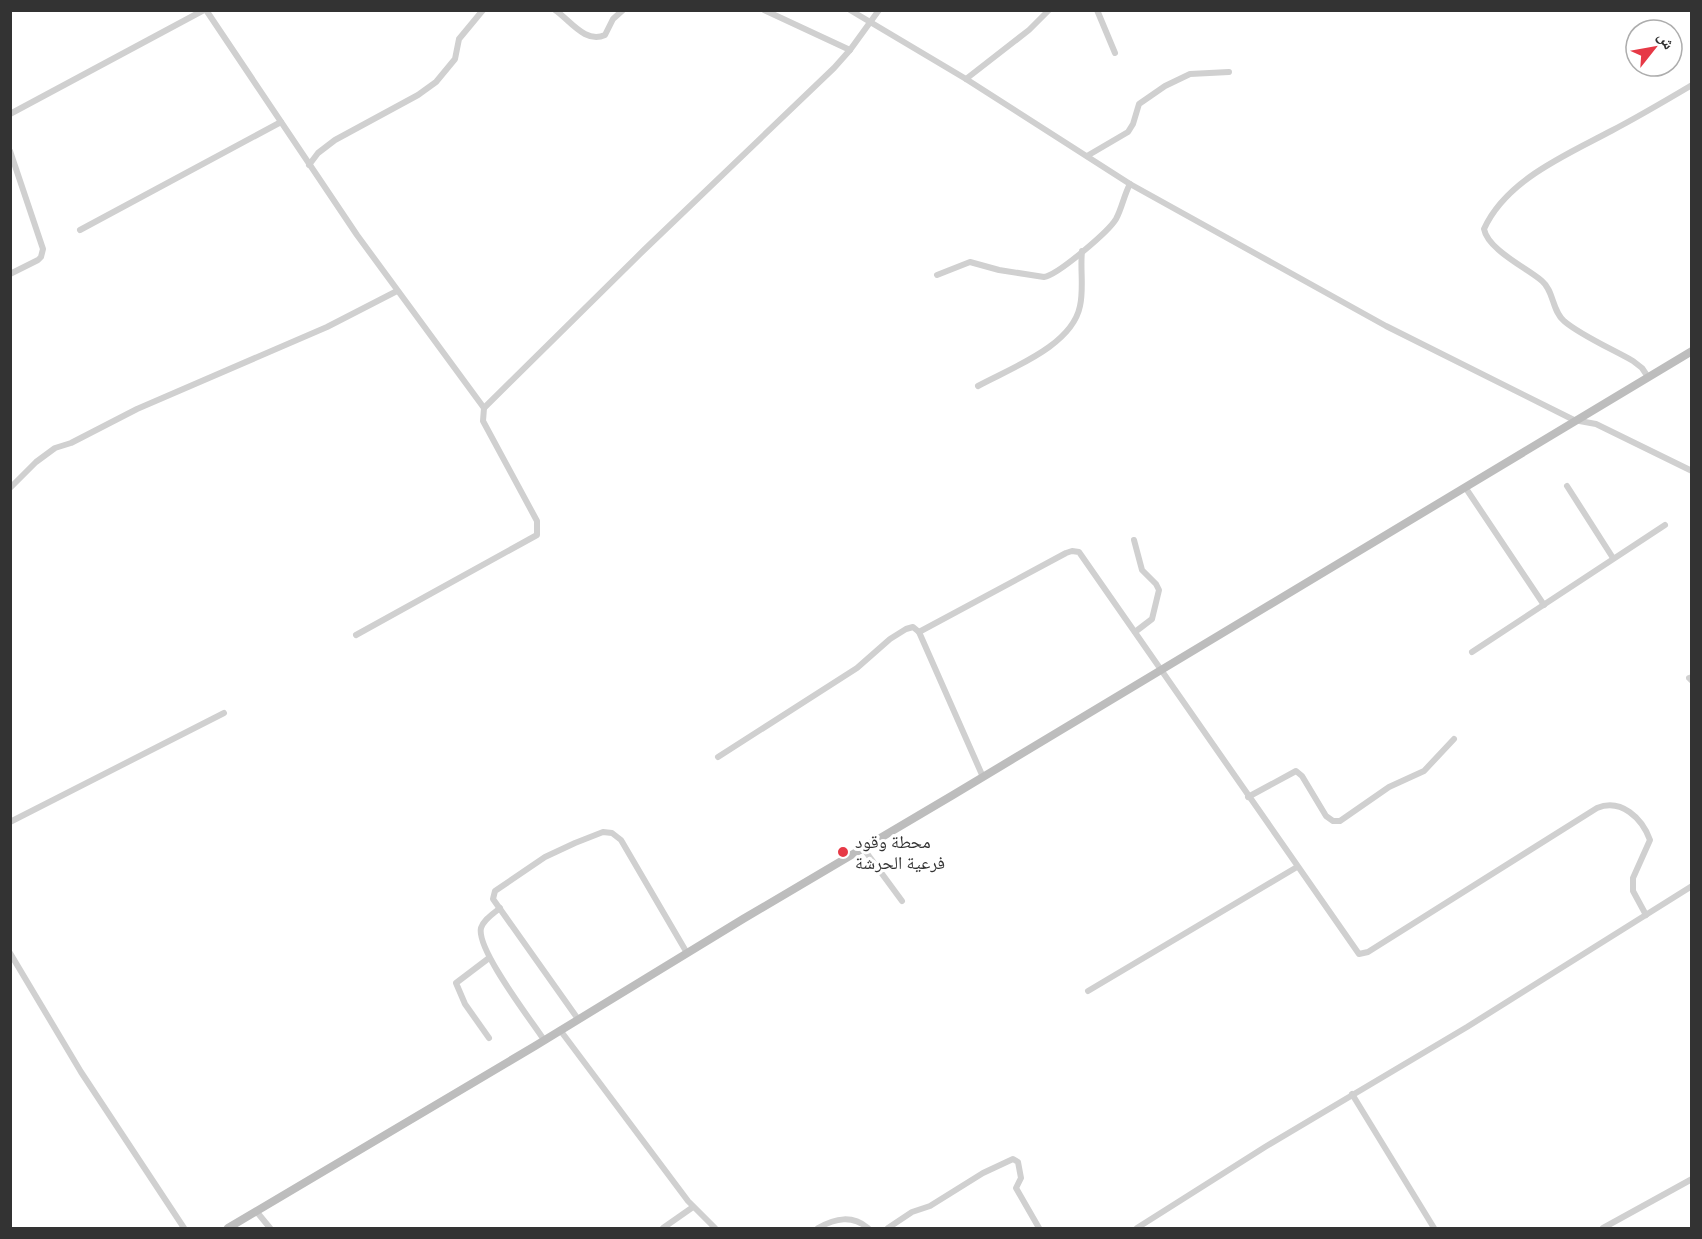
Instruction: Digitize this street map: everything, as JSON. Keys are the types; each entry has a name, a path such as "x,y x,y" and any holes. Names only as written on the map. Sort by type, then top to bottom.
{"street":[{"path":"10,114 205,10 397,291 484,408"},
{"path":"309,165 318,153 335,140 418,95 436,82 455,59 459,39 483,10"},
{"path":"555,10 586,35 594,37 605,35 613,19 623,10"},
{"path":"764,10 850,50"},
{"path":"850,10 966,79 1130,184 1386,326 1574,420 1596,424 1692,471"},
{"path":"356,635 537,535 537,521 483,421 484,408 644,250 834,68 879,10"},
{"path":"966,79 1029,30 1049,10"},
{"path":"1097,10 1115,53"},
{"path":"1087,156 1128,132 1139,104 1174,80 1190,74 1229,72"},
{"path":"1648,377 1633,361 1565,322 1557,311 1545,284 1500,251 1486,235 1484,229 1497,208 1541,168 1658,106 1692,85"},
{"path":"80,230 281,122"},
{"path":"10,151 43,249 38,260 10,274"},
{"path":"937,275 970,262 999,270 1047,276 1057,272 1113,223 1130,184"},
{"path":"978,386 1053,345 1069,329 1080,306 1083,250"},
{"path":"10,488 36,462 55,448 84,438 137,409 327,327 397,291"},
{"path":"228,1228 1692,351"},
{"path":"1567,486 1613,558"},
{"path":"1466,487 1544,605"},
{"path":"1472,652 1665,525"},
{"path":"1134,540 1142,570 1159,590 1152,619 1135,632"},
{"path":"919,632 1072,551 1082,554 1358,953 1362,954 1597,808 1610,804 1619,806 1637,818 1646,829 1650,840 1633,878 1633,891 1646,915"},
{"path":"718,758 857,668 898,633 910,627 916,628 919,632 983,777"},
{"path":"10,822 224,713"},
{"path":"1248,797 1296,771 1302,776 1326,816 1340,821 1389,787 1424,771 1454,739"},
{"path":"578,1019 493,899 493,893 508,880 563,849 607,832 621,840 687,953"},
{"path":"863,848 902,901"},
{"path":"1088,991 1297,867"},
{"path":"1137,1228 1265,1147 1467,1027 1692,886"},
{"path":"500,908 486,920 481,929 482,940 489,958 544,1040"},
{"path":"10,953 92,1091 184,1228"},
{"path":"489,958 456,983 465,1004 489,1038"},
{"path":"560,1030 693,1207 715,1228"},
{"path":"1352,1095 1434,1228"},
{"path":"888,1228 912,1212 930,1206 984,1173 1014,1159 1018,1162 1021,1178 1016,1188 1039,1228"},
{"path":"1604,1228 1692,1179"},
{"path":"663,1228 693,1207"},
{"path":"256,1211 270,1228"},
{"path":"818,1228 829,1222 844,1219 855,1220 868,1228"}],"place":[{"name":"محطة وقود فرعية الحرشة","path":"843,852"}]}
